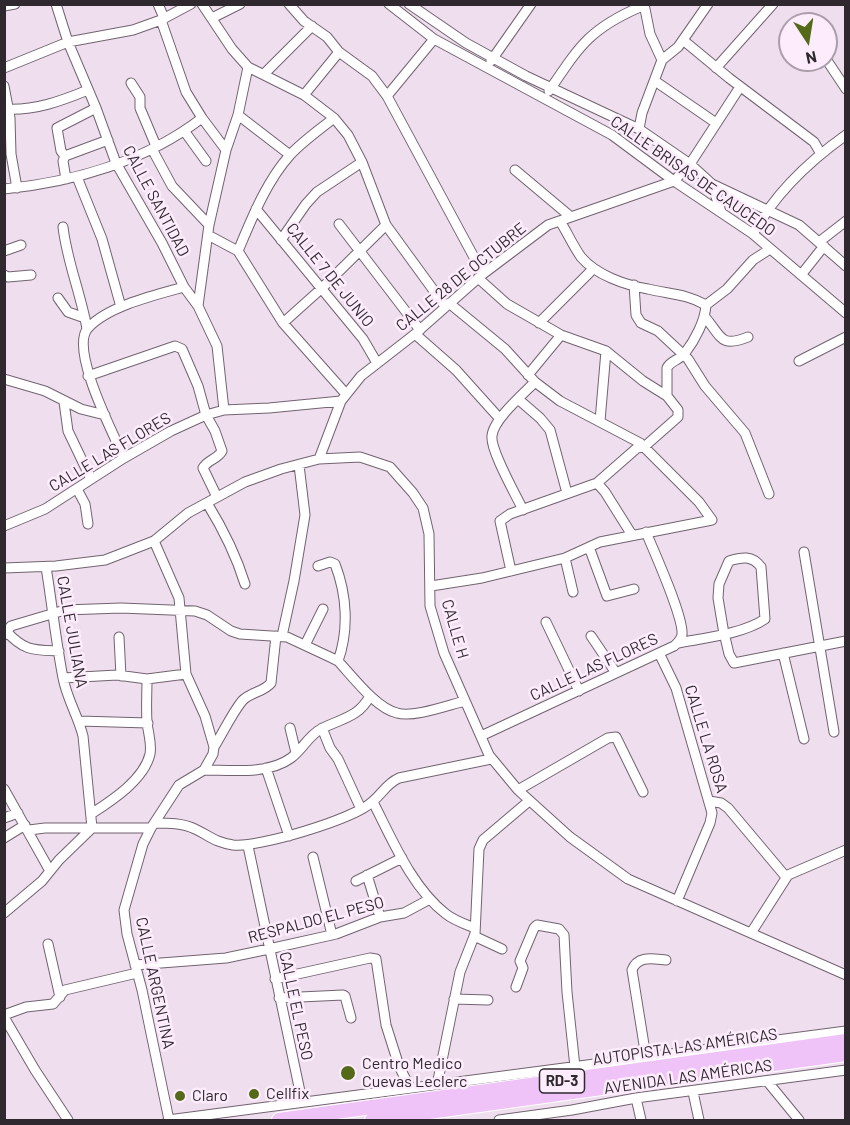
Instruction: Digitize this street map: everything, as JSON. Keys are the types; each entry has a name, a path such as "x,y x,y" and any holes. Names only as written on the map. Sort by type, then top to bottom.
{"highway":[{"name":"AUTOPISTA LAS AMÉRICAS","path":"279,1120 846,1041"},
{"name":"AUTOPISTA LAS AMÉRICAS","path":"372,1120 846,1054"}],"street":[{"path":"4,6 15,4"},
{"name":"CALLE SANTIDAD","path":"56,4 68,42 116,163 162,243 184,287 198,306 217,346 224,410"},
{"path":"158,4 183,84 202,118 226,150"},
{"path":"4,68 68,42 134,30 163,19 191,4"},
{"path":"202,4 232,49 248,67 304,95 334,118 348,135 362,162 386,225 447,304 506,349 532,378 560,400 644,447 699,502 711,520 600,542 565,558 431,586"},
{"path":"212,18 240,4"},
{"path":"289,4 296,13 327,37 339,52 372,76 387,96 480,276 507,304 538,323 606,351 643,381 667,396 678,410 678,417 644,447 637,448 597,483 510,514 500,521 511,571"},
{"name":"CALLE BRISAS DE CAUCEDO","path":"389,4 435,40 612,135 674,181 753,234 846,313"},
{"path":"409,4 444,30 494,58 639,129 690,164 712,184 800,225 846,266"},
{"path":"544,98 580,46 598,29 643,4 650,34 662,60"},
{"path":"639,129 642,113 662,60 678,47 708,4"},
{"path":"716,68 773,4"},
{"path":"487,67 530,5"},
{"path":"264,74 312,26"},
{"path":"387,96 444,30"},
{"path":"683,40 740,87 814,142 821,154"},
{"path":"304,95 339,52"},
{"path":"198,306 209,230 226,150 238,116 248,67"},
{"path":"835,72 846,89"},
{"path":"655,81 716,123"},
{"path":"131,83 140,97 140,108 154,148 172,186 209,230 238,251 283,323 344,398"},
{"path":"4,86 17,188"},
{"path":"674,181 690,164 740,87"},
{"path":"7,109 42,106 88,90"},
{"path":"65,156 61,151 57,128 96,108"},
{"path":"238,116 290,155"},
{"path":"4,189 77,177 154,148 185,132 202,118"},
{"path":"238,251 256,209 281,166 290,155 334,118"},
{"path":"612,135 619,121"},
{"path":"185,132 206,161"},
{"path":"753,234 766,210 783,189 821,154 846,135"},
{"path":"65,156 108,140"},
{"path":"65,156 63,161 66,179"},
{"path":"281,240 317,192 362,162"},
{"path":"515,170 571,217"},
{"path":"77,177 102,239 121,307"},
{"name":"CALLE 28 DE OCTUBRE","path":"319,459 344,398 361,376 418,332 480,276 548,225 674,181"},
{"path":"712,184 722,212"},
{"name":"CALLE 7 DE JUNIO","path":"256,209 363,339 377,363"},
{"path":"560,221 580,256 593,269 647,289 678,293 694,298 706,305"},
{"path":"801,275 821,244 846,221"},
{"path":"339,224 418,332 500,419"},
{"path":"283,323 386,225"},
{"path":"63,226 66,247 87,329 83,340 88,376 124,458"},
{"path":"4,251 21,245"},
{"path":"667,396 667,368 669,364 684,355 705,317 706,305 727,288 753,260 770,249"},
{"path":"538,323 593,269"},
{"path":"4,275 8,277 32,275"},
{"path":"634,285 636,315 640,323 658,331 684,355 711,394 745,433 769,494"},
{"path":"87,329 121,307 184,287"},
{"path":"58,298 68,312 85,318"},
{"path":"705,317 724,341 731,343 748,337"},
{"path":"523,510 492,442 491,435 561,334"},
{"path":"799,361 846,337"},
{"path":"88,376 175,346 182,349 222,451 203,468 217,497"},
{"path":"600,421 606,351"},
{"path":"4,379 45,391 64,402 105,414"},
{"name":"CALLE LAS FLORES","path":"5,523 45,509 124,458 171,431 206,415 224,410 269,408 344,398"},
{"path":"518,399 540,418 553,435 567,493"},
{"path":"64,402 68,431 90,478"},
{"name":"CALLE H","path":"4,568 46,567 105,560 154,541 188,513 245,482 319,459 360,457 390,467 423,508 429,534 430,606 441,643 491,759 518,790 570,837 628,879 846,975"},
{"path":"204,770 213,754 214,747 243,700 250,694 268,687 271,683 279,636 294,581 305,515 298,465"},
{"path":"597,483 632,535"},
{"path":"77,489 85,504 88,524"},
{"path":"207,503 223,529 245,584"},
{"name":"CALLE LAS FLORES","path":"481,736 678,643 682,635 677,611 646,532"},
{"path":"154,541 179,597 186,675 205,716 214,747"},
{"path":"589,547 607,596 634,589"},
{"path":"804,552 834,732"},
{"path":"678,643 724,634 765,619 761,567 757,561 743,556 729,561 719,584 718,598 724,634 734,663 846,641"},
{"path":"565,558 573,592"},
{"path":"318,566 330,562 335,564 345,603 345,634 338,661"},
{"name":"CALLE JULIANA","path":"46,567 63,678 68,697 79,721 89,780 92,828"},
{"path":"59,651 25,647 5,633 11,626 65,610 180,609 207,615 231,631 240,634 287,637 305,645 338,661 370,696 389,710 399,714 411,714 465,701"},
{"path":"305,645 319,611"},
{"path":"546,622 579,691"},
{"path":"591,636 616,673"},
{"path":"119,638 121,676"},
{"name":"CALLE LA ROSA","path":"659,653 676,688 712,813 710,823 677,901"},
{"path":"783,653 804,739"},
{"path":"63,678 121,676 147,679 186,675"},
{"path":"91,814 120,795 150,756 147,679"},
{"path":"204,770 266,768 286,761 311,735 322,728 347,719 359,711 370,696"},
{"path":"79,721 147,723"},
{"path":"290,728 296,753"},
{"path":"322,728 361,809"},
{"path":"518,790 608,738 616,736 643,792"},
{"path":"4,838 27,828 92,828 174,823 195,828 211,839 231,845 248,846 289,836 361,809 373,802 386,785 399,778 491,759"},
{"path":"266,768 289,836"},
{"name":"CALLE ARGENTINA","path":"168,1120 127,934 124,910 143,844 153,825 179,785 204,770"},
{"path":"4,789 50,871"},
{"path":"437,1085 460,972 475,932 479,849 483,840 529,801"},
{"path":"709,801 721,803 728,808 786,877"},
{"path":"373,802 402,858 430,899 447,915 502,949"},
{"path":"4,818 18,813"},
{"path":"4,913 42,881 92,828"},
{"name":"CALLE EL PESO","path":"248,846 302,1101"},
{"path":"751,933 786,877 846,850"},
{"path":"313,857 332,935"},
{"path":"356,881 402,858"},
{"path":"367,875 380,917"},
{"name":"RESPALDO EL PESO","path":"4,1016 26,1007 53,1004 65,990 158,962 226,958 269,950 332,935 380,917 404,913 430,899"},
{"path":"516,987 523,968 520,961 534,928 537,925 559,929 564,935 575,1067"},
{"path":"48,945 60,997"},
{"path":"275,979 370,958 376,959 386,1025 399,1066 410,1088"},
{"path":"646,1057 633,965 644,959 666,960"},
{"path":"279,998 343,995 351,1018"},
{"path":"454,999 488,1000"},
{"path":"4,1016 35,1070 68,1120"},
{"name":"AVENIDA LAS AMÉRICAS","path":"168,1120 846,1031"},
{"name":"AVENIDA LAS AMÉRICAS","path":"499,1120 636,1098 846,1070"},
{"path":"767,1081 799,1120"},
{"path":"693,1092 699,1120"},
{"path":"636,1098 641,1120"},
{"path":"543,1120 572,1110"}],"place":[{"name":"Centro Medico Cuevas Leclerc","path":"348,1073"},
{"name":"Cellfix","path":"254,1094"},
{"name":"Claro","path":"180,1096"}]}
